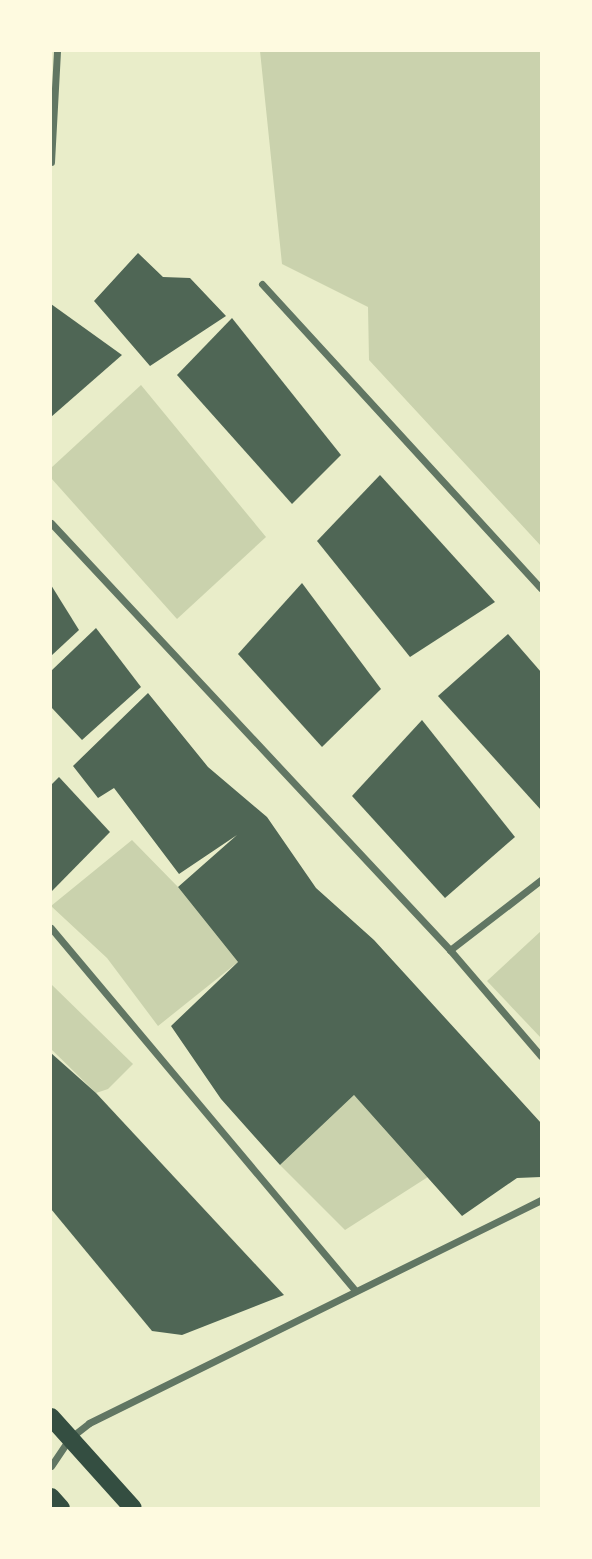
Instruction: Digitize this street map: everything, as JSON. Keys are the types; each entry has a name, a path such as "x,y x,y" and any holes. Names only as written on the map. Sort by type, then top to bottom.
{"main road":[{"path":"51,1417 133,1508"},
{"path":"51,1497 61,1508"}],"street":[{"path":"51,162 57,51"},
{"path":"262,284 541,588"},
{"path":"51,523 450,950 541,1056"},
{"path":"450,950 541,880"},
{"path":"51,928 355,1290"},
{"path":"51,1466 70,1438 127,1403 541,1200"}],"green space":[{"path":"260,51 541,51 541,546 369,360 368,307 282,264"},
{"path":"141,385 266,537 177,619 51,478 51,468"},
{"path":"132,840 178,887 238,962 158,1026 107,958 51,906"},
{"path":"541,931 541,1038 487,981"},
{"path":"51,984 133,1064 108,1089 96,1093 51,1049"},
{"path":"354,1095 431,1175 345,1230 280,1165"}],"building":[{"path":"138,253 163,277 190,278 226,316 150,366 94,301"},
{"path":"51,304 122,355 51,417"},
{"path":"232,318 341,455 292,504 177,375"},
{"path":"380,475 495,602 410,657 317,541"},
{"path":"302,583 381,689 322,747 238,654"},
{"path":"51,585 79,630 51,656"},
{"path":"96,628 141,687 82,740 51,707 51,671"},
{"path":"508,634 541,672 541,810 438,696"},
{"path":"148,693 208,767 267,817 316,888 374,940 541,1123 541,1177 517,1178 462,1216 354,1095 280,1165 221,1099 171,1026 238,962 178,887 237,835 179,874 114,788 98,798 73,766"},
{"path":"422,720 515,837 445,898 352,796"},
{"path":"59,777 110,832 52,891 51,785"},
{"path":"51,1053 96,1093 284,1295 182,1335 152,1331 51,1209"}]}
